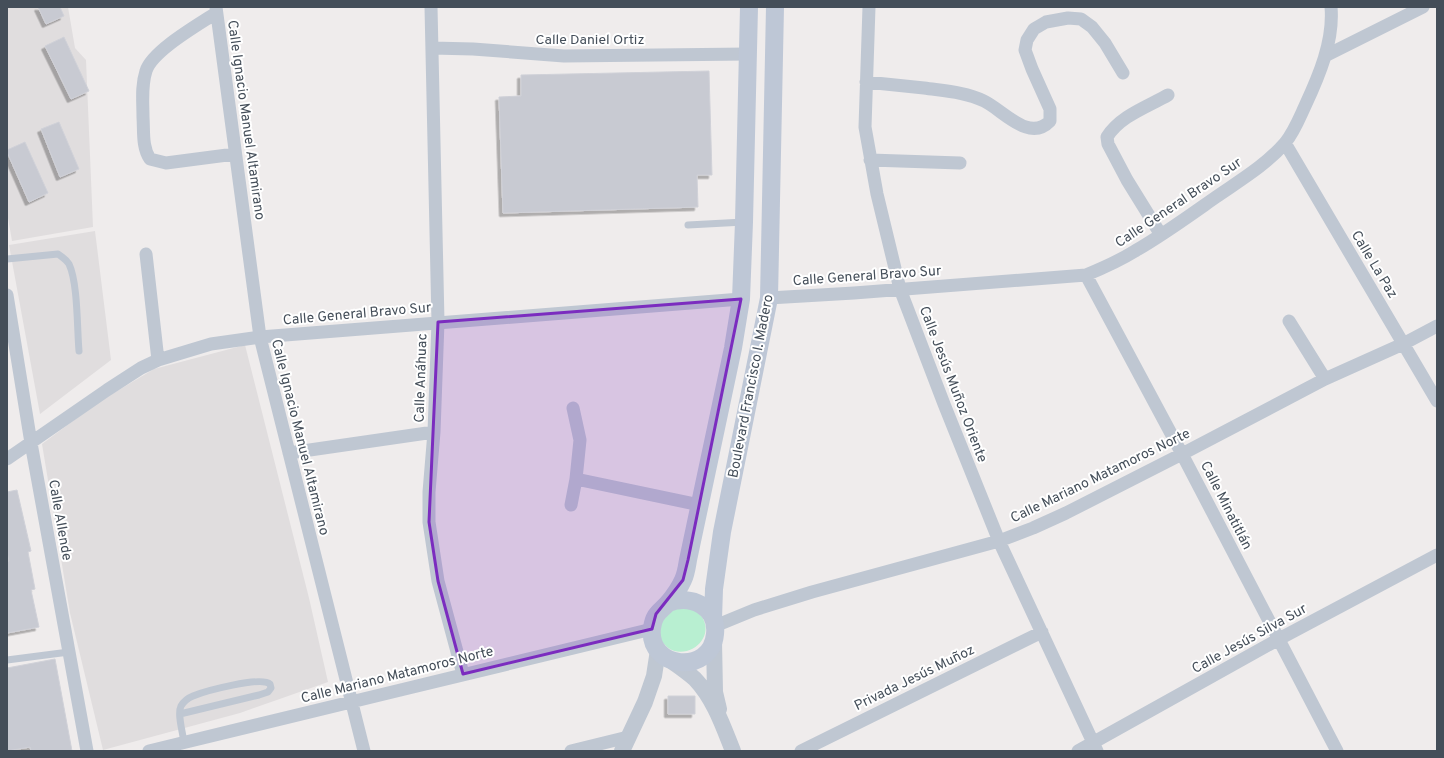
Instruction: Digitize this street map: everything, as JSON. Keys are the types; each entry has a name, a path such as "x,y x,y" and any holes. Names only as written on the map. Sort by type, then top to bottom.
{"main road":[{"name":"Boulevard Francisco I. Madero","path":"668,604 683,580 733,348 741,299 749,7"},
{"name":"Boulevard Francisco I. Madero","path":"714,629 714,589 722,532 769,298 775,7"},
{"path":"682,599 697,602 709,612 714,629 711,648 700,659 685,663 677,663 664,655 654,644 652,628 656,614 668,604 682,599"}],"street":[{"name":"Calle Anáhuac","path":"431,7 438,322 434,432 429,492 429,522 438,581 463,674"},
{"name":"Calle Jesús Muñoz Oriente","path":"869,7 865,127 877,194 900,289 999,541 1095,747"},
{"name":"Calle General Bravo Sur","path":"769,298 1086,275 1135,251 1161,235 1262,165 1285,143 1295,129 1310,96 1325,56 1332,17 1331,7"},
{"path":"1325,56 1423,7"},
{"path":"216,10 170,44 156,56 146,69 143,86 144,143 146,154 150,159 166,163 235,154"},
{"name":"Calle Ignacio Manuel Altamirano","path":"216,10 260,337 364,751"},
{"path":"866,82 969,95 985,102 1026,128 1041,128 1050,121 1050,109 1025,50 1027,40 1034,29 1046,22 1068,18 1081,19 1092,27 1105,43 1123,73"},
{"name":"Calle Daniel Ortiz","path":"432,48 473,49 564,56 748,54"},
{"path":"1161,235 1127,180 1108,144 1107,137 1121,122 1168,95"},
{"name":"Calle La Paz","path":"1285,143 1437,400"},
{"path":"870,160 960,163"},
{"path":"146,254 158,360"},
{"name":"Calle Minatitlán","path":"1086,275 1182,454 1337,751"},
{"name":"Calle Allende","path":"7,295 31,443 87,751"},
{"name":"Calle General Bravo Sur","path":"7,459 112,386 141,368 158,360 211,344 260,337 741,299"},
{"path":"1289,321 1325,379"},
{"name":"Calle Mariano Matamoros Norte","path":"714,629 754,610 812,592 999,541 1066,513 1325,379 1403,344 1437,326"},
{"path":"571,505 576,479 580,440 573,408"},
{"path":"289,453 434,432"},
{"path":"576,479 700,505"},
{"name":"Calle Jesús Silva Sur","path":"1078,751 1095,747 1279,639 1437,555"},
{"name":"Calle Mariano Matamoros Norte","path":"149,751 352,703 463,674 652,628"},
{"path":"714,629 715,692 724,730"},
{"name":"Privada Jesús Muñoz","path":"801,751 1042,632"},
{"path":"571,751 625,744 645,702 664,655 695,680 704,691 715,710 733,751"}],"lane":[{"path":"688,225 744,222"},
{"path":"7,259 58,254 69,264 74,281 79,351"},
{"path":"7,660 69,652"},
{"path":"180,714 260,695 268,692 271,688 270,684 267,681 260,681 229,686 192,696 186,700 181,707 180,714 184,743"}],"highlighted area":[{"path":"741,299 683,580 656,614 652,629 463,674 438,581 429,522 438,322"}],"shaded area":[{"path":"7,7 68,7 75,48 86,60 93,227 12,241 7,212"},
{"path":"95,231 111,360 40,414 9,245"},
{"path":"245,345 309,598 328,682 240,713 103,750 70,613 42,444 97,403 154,369"}],"green space":[{"path":"691,607 702,617 705,625 705,633 697,646 682,652 675,651 667,647 661,640 659,621 669,609"}],"building":[{"path":"38,7 60,7 64,16 46,24"},
{"path":"64,37 89,91 71,99 45,46"},
{"path":"709,71 712,175 697,175 698,207 503,213 499,97 521,96 521,75"},
{"path":"59,122 79,169 60,177 41,129"},
{"path":"25,142 48,193 29,202 7,152 7,150"},
{"path":"17,490 31,551 28,552 35,589 31,590 39,627 7,633 7,562 9,561 7,552 7,492"},
{"path":"55,659 72,751 31,751 30,747 7,751 7,668"},
{"path":"668,696 695,696 695,714 668,714"}]}
